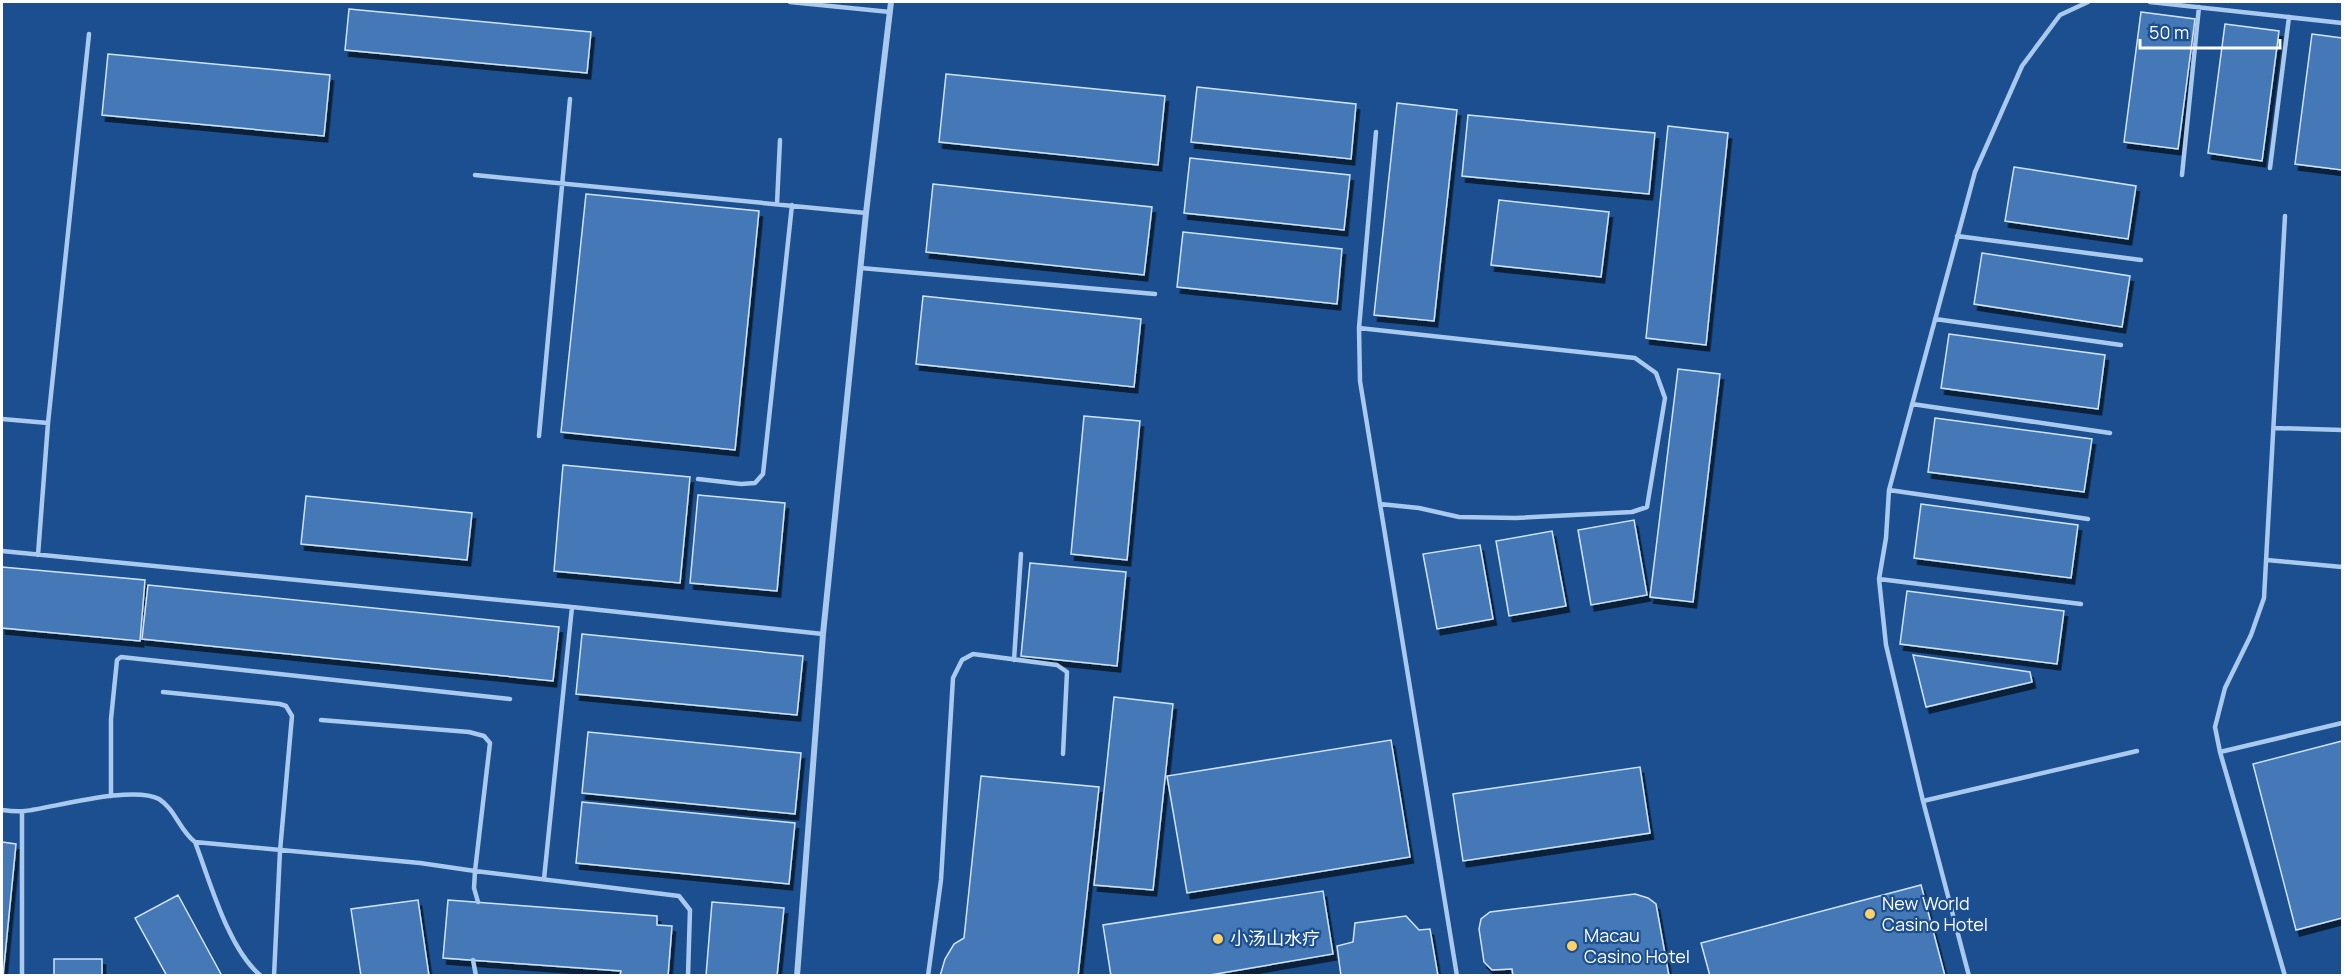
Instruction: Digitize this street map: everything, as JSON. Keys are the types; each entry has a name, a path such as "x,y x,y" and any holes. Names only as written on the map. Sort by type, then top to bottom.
{"street":[{"path":"797,975 823,634 866,213 891,2"}],"lane":[{"path":"790,2 890,12"},
{"path":"1969,975 1923,801 1886,645 1879,579 1886,538 1889,490 1975,172 2022,66 2060,15 2088,2"},
{"path":"2150,2 2343,22"},
{"path":"2182,175 2199,7"},
{"path":"2270,168 2289,17"},
{"path":"38,555 48,423 89,34"},
{"path":"538,436 570,99"},
{"path":"1376,132 1359,328 1360,381 1457,975"},
{"path":"777,204 780,141"},
{"path":"475,175 866,213"},
{"path":"698,479 741,484 755,483 763,474 792,205"},
{"path":"2285,216 2265,598 2251,635 2224,688 2215,728 2285,975"},
{"path":"1958,236 2141,260"},
{"path":"861,268 1155,294"},
{"path":"1935,319 2121,345"},
{"path":"1359,328 1635,357 1656,373 1665,398 1647,507 1632,512 1516,518 1459,518 1419,508 1380,504"},
{"path":"1912,404 2110,433"},
{"path":"2,419 48,423"},
{"path":"2274,428 2343,430"},
{"path":"1889,490 2088,519"},
{"path":"2,551 823,634"},
{"path":"1014,660 1021,554"},
{"path":"2266,560 2343,567"},
{"path":"1879,579 2081,604"},
{"path":"544,879 572,607"},
{"path":"928,975 940,880 953,678 962,660 974,654 1057,665 1067,672 1064,753"},
{"path":"111,796 111,719 117,660 121,657 510,699"},
{"path":"163,692 280,704 292,716 280,851 274,975"},
{"path":"321,720 469,732 484,736 490,743 475,871 474,888 478,902"},
{"path":"2220,752 2343,723"},
{"path":"1923,801 2137,751"},
{"path":"2,810 22,812 111,796 150,795 161,800 186,835 195,842 233,939 251,968 261,975"},
{"path":"22,812 22,975"},
{"path":"195,842 420,863 679,896 690,910 688,975"},
{"path":"473,960 476,975"}],"building":[{"path":"349,9 591,32 587,73 345,50"},
{"path":"2141,12 2195,19 2178,149 2124,142"},
{"path":"2225,24 2279,31 2262,161 2208,153"},
{"path":"2312,34 2342,38 2342,170 2295,164"},
{"path":"108,54 330,75 324,136 102,115"},
{"path":"946,74 1165,96 1158,165 939,142"},
{"path":"1197,87 1356,104 1351,159 1191,142"},
{"path":"1397,103 1457,110 1434,321 1374,315"},
{"path":"1468,115 1655,133 1649,194 1462,176"},
{"path":"1668,126 1728,133 1706,345 1646,338"},
{"path":"1190,158 1350,175 1344,230 1184,213"},
{"path":"2014,167 2136,186 2128,239 2005,221"},
{"path":"933,184 1152,207 1144,275 926,252"},
{"path":"586,194 759,211 735,450 561,432"},
{"path":"1499,200 1609,212 1601,277 1491,265"},
{"path":"1183,232 1342,249 1337,304 1177,287"},
{"path":"1982,253 2130,276 2122,327 1974,304"},
{"path":"923,296 1141,319 1134,387 916,364"},
{"path":"1949,334 2105,355 2098,409 1941,388"},
{"path":"1678,369 1720,374 1693,602 1650,597"},
{"path":"1084,416 1140,421 1127,560 1071,554"},
{"path":"1935,418 2092,439 2084,492 1928,472"},
{"path":"563,465 690,477 680,583 554,571"},
{"path":"698,495 785,503 777,591 690,583"},
{"path":"306,496 472,513 467,560 301,544"},
{"path":"1921,504 2078,525 2071,578 1914,558"},
{"path":"1634,520 1647,595 1591,605 1578,530"},
{"path":"1552,531 1566,606 1509,616 1496,541"},
{"path":"1480,545 1493,619 1437,629 1423,554"},
{"path":"1030,563 1126,572 1117,666 1021,656"},
{"path":"2,567 145,580 140,641 2,628"},
{"path":"148,585 559,627 553,681 142,639"},
{"path":"1907,591 2064,611 2057,664 1900,644"},
{"path":"582,634 803,656 797,715 576,694"},
{"path":"1913,655 2030,672 2032,682 1926,707"},
{"path":"1114,697 1173,704 1153,890 1094,885"},
{"path":"588,732 801,753 795,814 582,793"},
{"path":"1391,740 1410,857 1187,893 1167,776"},
{"path":"2342,741 2342,918 2296,930 2253,764"},
{"path":"1640,767 1650,833 1463,861 1453,794"},
{"path":"981,776 1099,787 1078,976 940,976 945,959 954,944 964,938"},
{"path":"582,802 795,823 789,884 576,863"},
{"path":"2,842 16,844 3,976 2,976"},
{"name":"New World Casino Hotel","path":"1921,885 1945,976 1710,976 1701,943"},
{"name":"小汤山水疗","path":"1323,891 1333,954 1204,976 1111,976 1103,925"},
{"name":"Macau Casino Hotel","path":"1635,894 1648,898 1656,904 1669,976 1513,976 1512,969 1492,970 1484,962 1479,929 1481,919 1490,912"},
{"path":"178,895 222,976 167,976 135,918"},
{"path":"418,900 429,976 361,976 351,909"},
{"path":"448,900 657,916 657,925 672,926 668,976 620,976 621,971 443,958"},
{"path":"712,902 784,908 777,976 706,976"},
{"path":"1406,916 1419,930 1430,929 1438,976 1341,976 1337,946 1353,942 1355,923"},
{"path":"54,959 102,959 102,976 54,976"}],"place":[{"name":"New World Casino Hotel","path":"1870,914"},
{"name":"小汤山水疗","path":"1218,939"},
{"name":"Macau Casino Hotel","path":"1572,946"}]}
